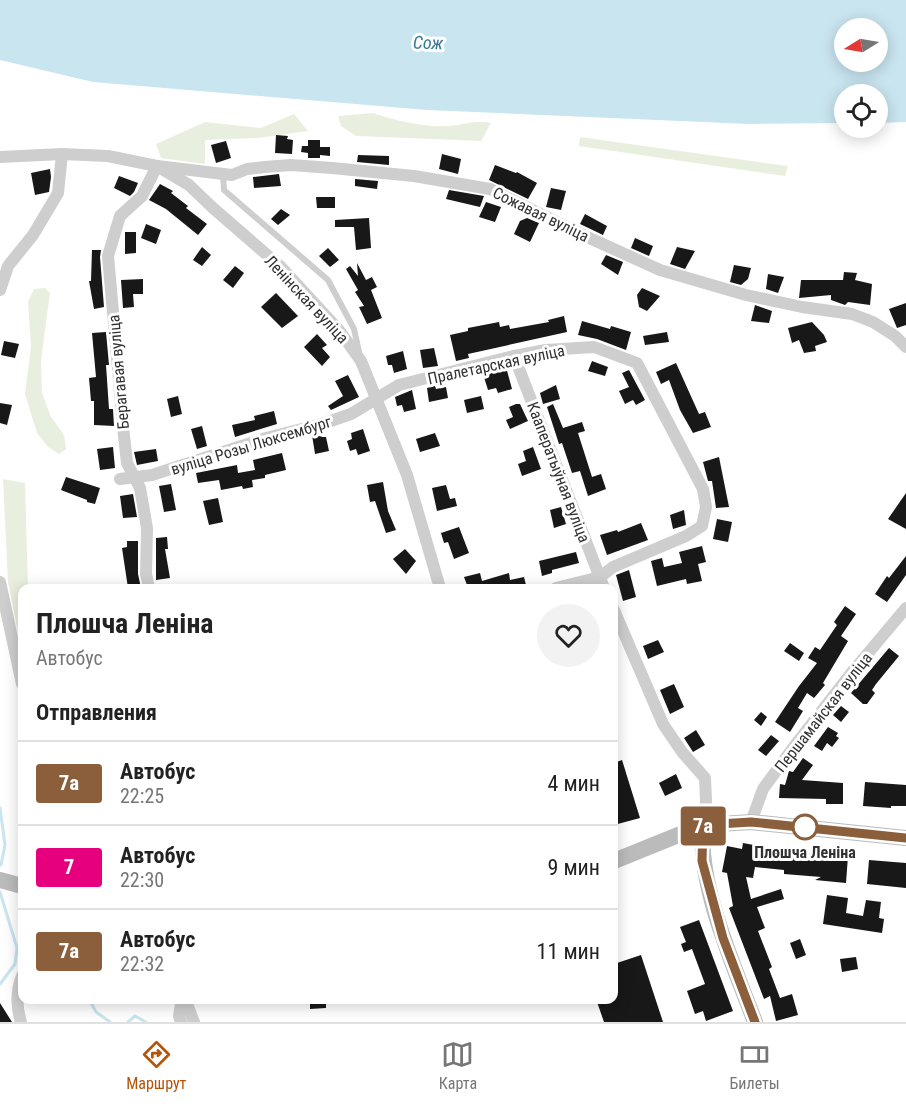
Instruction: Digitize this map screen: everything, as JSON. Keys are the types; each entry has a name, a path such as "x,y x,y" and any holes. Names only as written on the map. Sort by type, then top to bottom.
{"main road":[{"path":"618,859 703,825 751,822 906,838"},
{"path":"703,825 702,861 723,938 755,1022"},
{"path":"0,880 18,885"}],"street":[{"name":"Ленінская вуліца","path":"0,157 62,154 108,156 157,166 189,184 281,267 338,329 361,361 407,475 439,584"},
{"path":"0,290 8,266 33,235 58,193 62,154"},
{"name":"Сожавая вуліца","path":"157,166 232,175 247,169 265,166 312,166 414,176 490,189 660,270 746,295 802,307 852,314 873,322 906,347"},
{"name":"Берагавая вуліца","path":"148,584 146,574 147,528 140,488 127,463 108,256 120,216 142,196 157,166"},
{"name":"Пралетарская вуліца","path":"377,399 399,385 546,350 594,347 637,363 703,489 706,507 702,526 686,536 613,567 602,582 587,584"},
{"name":"Кааператыўная вуліца","path":"514,356 602,582"},
{"name":"вуліца Розы Люксембург","path":"120,479 152,475 266,438 322,424 351,414 377,399"},
{"path":"0,582 18,665"},
{"name":"Першамайская вуліца","path":"751,822 763,789 853,671 906,608"},
{"path":"618,619 663,724 682,752 705,778 703,825"},
{"path":"18,986 18,1012 21,1022"},
{"path":"180,1022 179,1016 183,1004"},
{"path":"186,1004 194,1022"}],"lane":[{"path":"224,174 224,190 328,279 354,329 361,361"}],"green space":[{"path":"373,113 430,126 491,123 481,141 356,136 341,126 338,116"},
{"path":"294,114 308,131 258,138 205,140 205,164 161,158 156,144 205,122 261,128"},
{"path":"580,137 788,166 785,176 579,146"},
{"path":"45,288 50,293 41,360 42,393 51,417 64,435 66,449 59,454 48,447 37,433 25,394 31,347 28,302 34,289"},
{"path":"3,479 25,483 28,584 18,584 18,632 8,582"}],"water":[{"name":"Сож","path":"0,0 906,0 906,122 888,123 888,84 834,84 834,123 749,124 427,110 93,82 0,60"}],"building":[{"path":"276,135 288,136 287,139 293,140 292,154 275,153"},
{"path":"308,140 320,140 320,147 330,147 330,156 320,155 320,158 308,158 308,153 301,152 302,146 308,146"},
{"path":"226,141 231,158 216,163 211,145"},
{"path":"442,154 461,159 458,174 439,169"},
{"path":"358,155 389,156 389,165 357,162"},
{"path":"495,165 517,172 537,183 528,199 489,180"},
{"path":"50,169 49,192 35,195 31,173"},
{"path":"279,174 281,186 254,188 253,177"},
{"path":"119,176 138,183 130,196 114,188"},
{"path":"355,179 378,181 377,189 355,186"},
{"path":"160,184 173,191 171,193 188,206 186,208 207,224 198,235 166,209 149,200"},
{"path":"551,188 566,191 561,210 546,207"},
{"path":"449,190 484,196 480,207 446,199"},
{"path":"316,197 335,197 335,208 317,208"},
{"path":"486,202 501,207 495,222 479,217"},
{"path":"281,209 290,215 278,225 271,219"},
{"path":"585,214 607,226 603,235 580,224"},
{"path":"369,218 371,248 356,250 354,227 335,227 335,220"},
{"path":"527,218 539,223 530,242 514,234 520,221"},
{"path":"146,224 161,230 156,244 141,238"},
{"path":"125,232 136,232 136,253 125,254"},
{"path":"635,238 653,246 649,256 631,248"},
{"path":"202,247 211,255 202,266 193,260"},
{"path":"677,247 695,251 685,269 670,264"},
{"path":"328,248 339,260 330,267 319,256"},
{"path":"92,250 101,250 104,307 94,309 89,281 91,281"},
{"path":"606,255 623,262 618,275 601,264"},
{"path":"357,263 366,280 372,277 377,287 371,290 382,318 367,324 359,307 364,306 355,292 358,290 346,269 350,266 358,276"},
{"path":"734,265 751,268 748,279 741,285 730,282"},
{"path":"235,266 244,273 233,288 223,280"},
{"path":"844,272 857,273 855,280 872,284 870,305 848,302 845,305 831,300 831,295 799,298 801,280 843,280"},
{"path":"768,274 784,277 778,293 766,289"},
{"path":"143,279 143,294 133,294 134,307 123,308 121,280"},
{"path":"642,288 660,296 647,311 639,307 637,295"},
{"path":"276,293 298,316 282,328 261,307"},
{"path":"906,303 906,325 897,328 889,309"},
{"path":"755,305 772,311 769,323 751,321"},
{"path":"564,316 567,332 468,354 469,358 456,361 450,335 468,331 468,328 499,322 500,327 509,325 510,329 549,322 548,320"},
{"path":"582,321 631,332 626,350 597,339 578,335"},
{"path":"812,322 827,342 815,346 816,351 804,353 799,340 792,343 788,328"},
{"path":"106,332 109,409 113,409 114,426 94,425 94,401 91,401 89,378 96,377 92,333"},
{"path":"667,332 669,342 645,345 643,336"},
{"path":"317,334 327,345 322,348 330,357 322,366 304,347"},
{"path":"4,341 19,344 15,358 1,355"},
{"path":"434,348 438,366 423,368 420,350"},
{"path":"403,351 407,369 394,373 392,365 388,365 386,356"},
{"path":"592,361 608,367 605,376 588,371"},
{"path":"676,363 699,414 705,412 711,427 693,433 680,410 669,380 661,384 656,372"},
{"path":"506,367 512,389 498,393 496,388 488,390 483,374"},
{"path":"629,370 645,400 636,405 633,400 625,404 619,391 629,387 622,373"},
{"path":"348,375 359,397 331,410 328,406 343,396 335,381"},
{"path":"556,385 560,399 543,404 540,393"},
{"path":"435,386 436,389 446,387 448,398 429,402 427,388"},
{"path":"412,390 416,409 404,412 402,405 397,406 395,397"},
{"path":"178,396 182,414 171,417 167,399"},
{"path":"481,396 484,409 467,413 464,400"},
{"path":"0,403 12,405 7,425 0,423"},
{"path":"520,404 528,421 510,429 506,420 513,417 509,407"},
{"path":"553,404 563,428 582,422 585,431 578,433 592,477 601,474 606,489 588,496 580,471 572,473 562,443 559,444 547,407"},
{"path":"274,411 277,424 235,437 232,425 255,420 254,416"},
{"path":"202,426 207,446 197,449 191,429"},
{"path":"363,429 370,451 358,455 356,449 350,451 347,441 352,439 351,433"},
{"path":"321,433 322,437 326,437 329,451 315,454 312,435"},
{"path":"435,433 440,446 420,452 416,439"},
{"path":"113,447 115,468 100,470 97,449"},
{"path":"533,447 541,469 522,476 518,464 526,461 523,451"},
{"path":"156,449 158,461 137,465 134,452"},
{"path":"282,453 286,470 252,480 253,487 243,489 242,486 221,490 219,480 198,483 196,473 237,465 238,473 255,470 253,460"},
{"path":"719,457 729,507 716,508 712,481 708,481 703,462"},
{"path":"66,477 100,488 95,504 61,490"},
{"path":"383,482 388,511 396,530 386,533 375,501 370,502 367,485"},
{"path":"171,484 176,510 164,512 159,486"},
{"path":"446,485 450,499 455,498 457,506 437,511 432,488"},
{"path":"906,493 906,529 888,519"},
{"path":"133,494 137,517 123,518 120,496"},
{"path":"218,498 223,522 209,525 203,501"},
{"path":"561,507 566,524 554,528 550,510"},
{"path":"684,510 686,525 673,529 670,515"},
{"path":"717,519 732,522 728,542 713,539"},
{"path":"641,523 648,540 607,555 600,535 617,530 618,532"},
{"path":"459,527 469,553 454,559 448,542 444,543 441,533"},
{"path":"167,537 168,549 165,549 170,578 156,580 156,538"},
{"path":"127,541 138,541 140,584 127,584 122,548 127,547"},
{"path":"702,546 706,562 698,564 702,581 687,584 686,579 657,586 651,561 662,558 664,567 682,563 679,552"},
{"path":"405,549 416,561 406,574 393,559"},
{"path":"576,552 579,563 552,570 552,573 542,576 539,561"},
{"path":"906,556 906,575 887,602 875,594 887,576 889,578"},
{"path":"629,570 636,597 623,601 616,575"},
{"path":"480,573 482,581 509,573 510,580 524,577 526,584 467,584 464,577"},
{"path":"845,606 856,614 841,636 848,641 823,683 825,685 814,698 807,693 798,708 803,711 790,732 775,722 817,663 808,658 815,647 820,650 837,625 834,622"},
{"path":"658,640 664,652 648,659 643,646"},
{"path":"790,643 804,653 799,661 784,651"},
{"path":"889,648 899,656 872,690 875,693 867,704 863,704 851,693"},
{"path":"674,684 684,707 670,714 660,690"},
{"path":"841,706 849,712 841,722 833,715"},
{"path":"761,712 767,717 761,726 754,720"},
{"path":"828,727 838,733 836,736 839,738 832,747 827,743 822,751 814,746"},
{"path":"696,730 705,745 693,752 684,738"},
{"path":"771,735 779,741 766,756 758,750"},
{"path":"803,758 813,765 802,780 843,783 843,804 826,804 826,799 779,798 780,784 785,785 789,771 793,772"},
{"path":"622,760 640,818 618,824 618,762"},
{"path":"676,774 682,788 665,796 659,783"},
{"path":"865,782 906,785 906,806 891,806 891,808 863,806"},
{"path":"743,843 759,846 758,850 848,856 846,883 815,880 821,877 784,874 784,870 755,867 753,878 746,877 751,899 781,889 784,899 757,907 765,928 758,931 772,967 769,969 780,998 792,994 798,1015 776,1021 770,996 764,999 729,908 733,906 727,873 722,872 727,846 742,849"},
{"path":"869,860 906,863 906,888 867,884"},
{"path":"827,895 848,898 846,913 863,916 866,900 881,902 879,918 884,919 882,933 823,924"},
{"path":"699,920 733,1011 706,1021 703,1011 695,1014 687,991 705,984 692,949 684,952 681,944 686,942 680,927"},
{"path":"800,939 806,955 796,959 790,943"},
{"path":"641,955 663,1022 604,1022 598,1004 618,1004 618,963"},
{"path":"856,957 858,969 842,972 840,959"},
{"path":"0,1003 12,1022 0,1022"},
{"path":"310,1004 326,1004 326,1008 310,1009"}],"waterway":[{"path":"0,808 5,845 1,865"},
{"path":"0,892 17,948 15,964 0,984"},
{"path":"92,1004 96,1012 110,1022"},
{"path":"128,1022 135,1016 146,1022"}],"bus line":[{"name":"7а","path":"755,1022 723,938 702,861 703,825 751,822 906,838"}],"place":[{"name":"Плошча Леніна","path":"805,827"}]}
